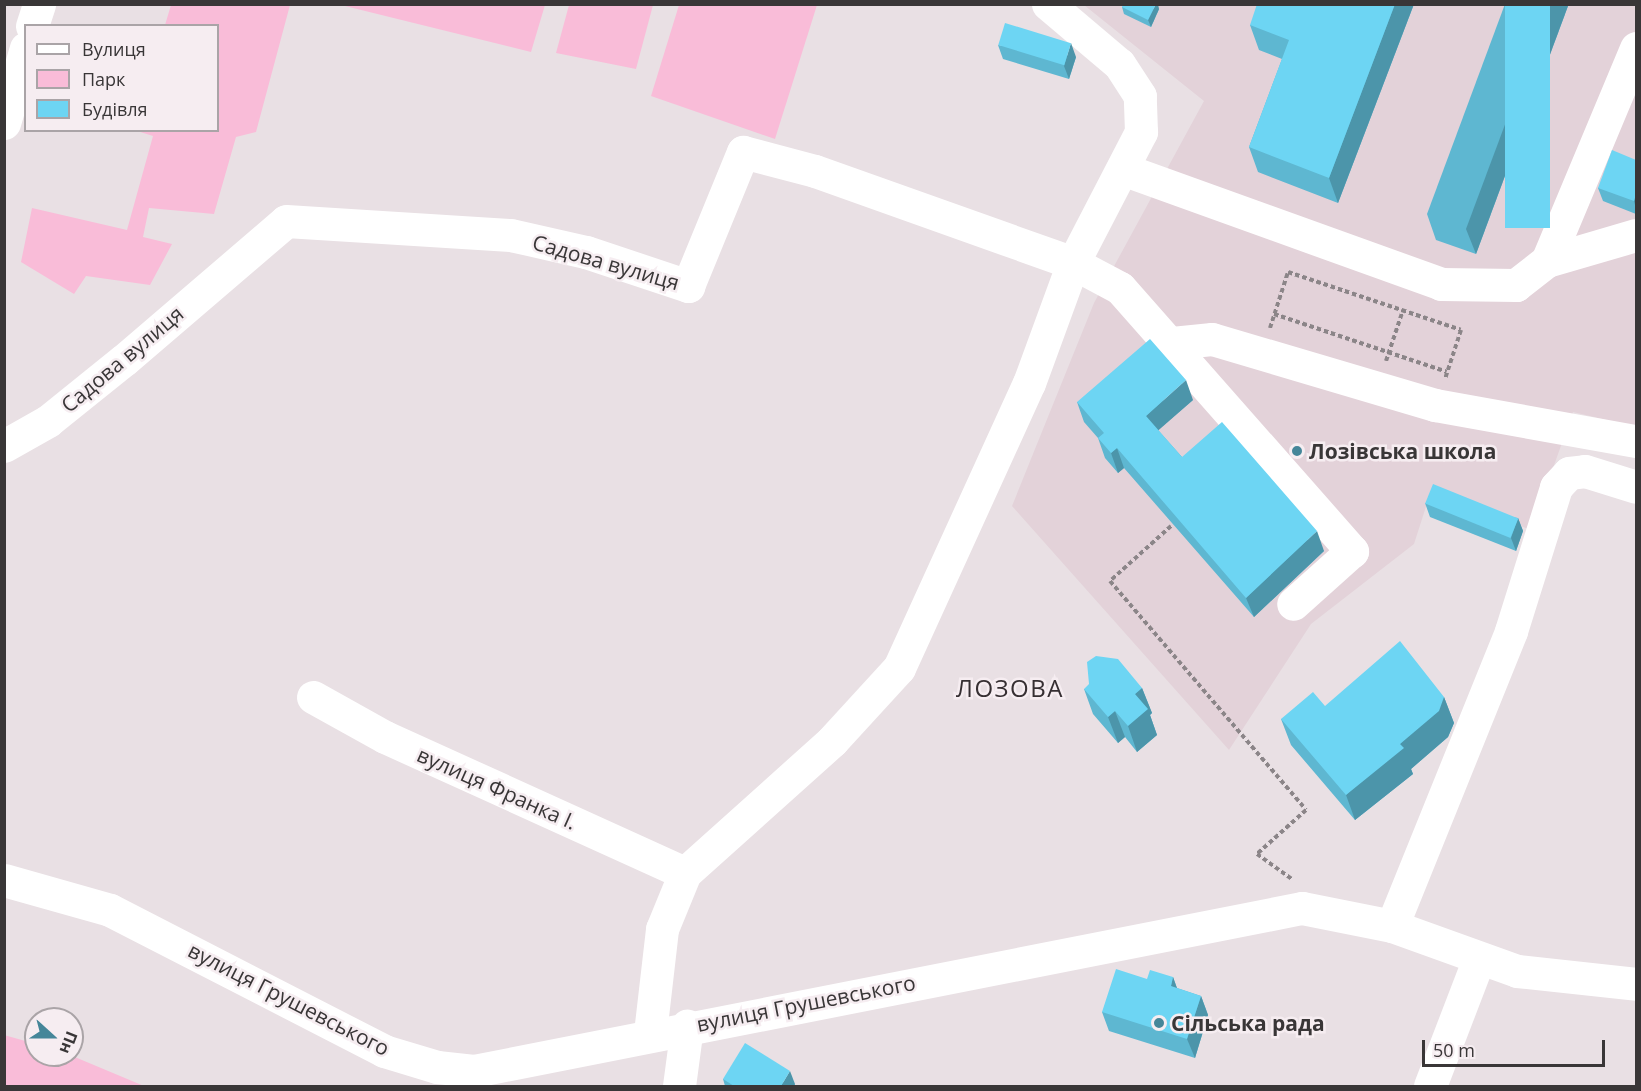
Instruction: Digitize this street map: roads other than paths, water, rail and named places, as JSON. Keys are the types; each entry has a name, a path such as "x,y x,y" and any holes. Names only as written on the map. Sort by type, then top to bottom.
{"street":[{"path":"33,24 39,4"},
{"path":"650,1033 662,929 685,873 832,741 899,668 1029,383 1073,263 1125,170 1141,132 1140,96 1119,64 1048,4"},
{"path":"1547,261 1636,48"},
{"path":"4,123 24,55"},
{"name":"Садова вулиця","path":"4,446 48,421 116,367 286,221 511,235 586,252 688,286 743,152 815,171 1073,263"},
{"path":"1125,170 1441,284 1516,285 1547,261 1636,235"},
{"path":"1073,263 1120,288 1172,344 1352,551 1293,604"},
{"path":"1172,344 1212,339 1262,351 1377,389 1636,441"},
{"path":"1392,926 1511,631 1556,487 1569,473 1585,471 1636,487"},
{"name":"вулиця Франка І.","path":"313,697 385,737 685,873"},
{"name":"вулиця Грушевського","path":"4,880 110,910 384,1051 475,1079 650,1033 1265,912 1302,908 1392,926 1478,961 1517,971 1636,984"},
{"path":"1430,1086 1478,961"},
{"path":"679,1086 687,1026"}],"place":[{"name":"Лозівська школа","path":"1297,451"},
{"name":"Сільська рада","path":"1159,1023"}],"district":[{"name":"ЛОЗОВА","path":"1010,688"}]}
